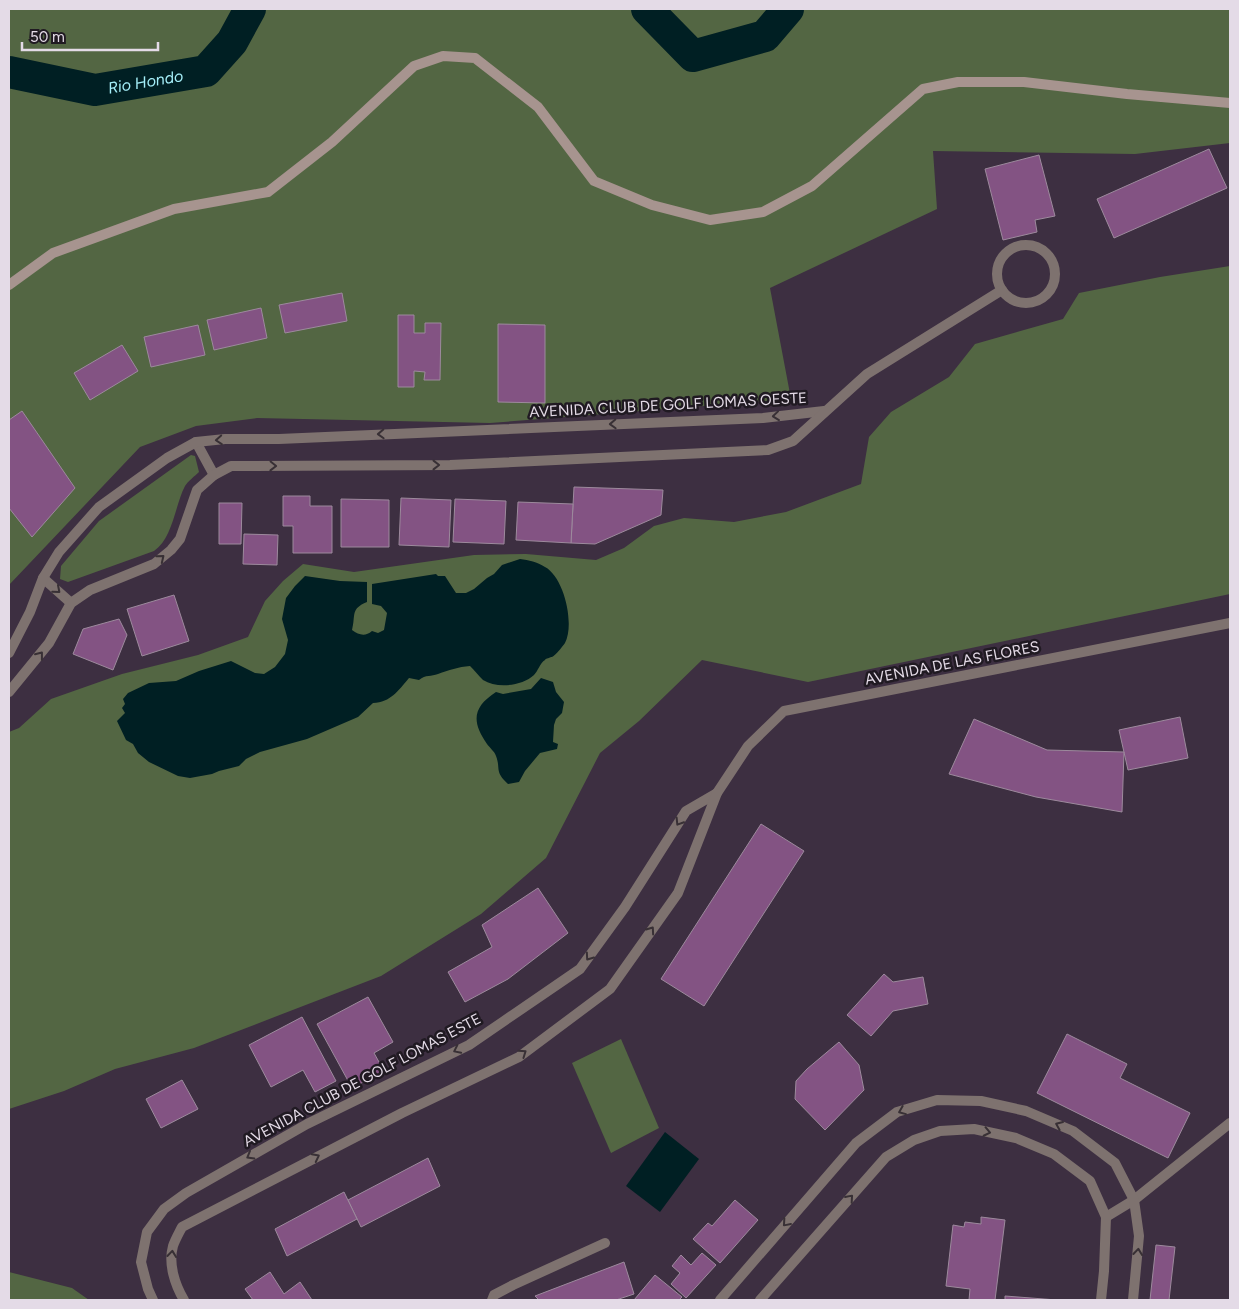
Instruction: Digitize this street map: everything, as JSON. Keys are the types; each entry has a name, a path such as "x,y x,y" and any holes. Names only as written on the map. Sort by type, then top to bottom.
{"main road":[{"path":"9,284 53,253 174,209 268,192 332,142 414,66 443,56 475,58 538,107 594,181 652,205 710,220 763,212 812,186 923,89 958,82 1024,82 1230,103"}],"street":[{"path":"1020,245 1032,245 1042,249 1050,258 1054,268 1055,279 1051,290 1042,298 1032,302 1021,302 1010,298 1002,290 997,268 1002,257 1010,250 1020,245"},
{"path":"824,411 867,374 1002,290"},
{"name":"AVENIDA CLUB DE GOLF LOMAS OESTE","path":"9,653 30,612 43,578 60,552 99,507 167,458 196,442 225,439 279,439 763,418 824,411"},
{"name":"AVENIDA CLUB DE GOLF LOMAS OESTE","path":"9,692 50,643 71,603 90,590 154,564 171,550 180,539 197,490 214,475 231,466 450,465 768,450 793,441 824,411"},
{"path":"196,442 214,475"},
{"path":"43,578 71,603"},
{"name":"AVENIDA DE LAS FLORES","path":"717,793 748,746 784,711 1230,623"},
{"path":"184,1300 171,1267 173,1246 182,1227 402,1112 519,1057 610,988 678,893 717,793"},
{"name":"AVENIDA CLUB DE GOLF LOMAS ESTE","path":"154,1300 148,1289 141,1262 147,1232 164,1209 186,1193 307,1124 469,1044 580,969 624,907 686,810 717,793"},
{"path":"720,1300 856,1143 897,1112 936,1100 981,1101 1026,1111 1073,1131 1115,1163 1134,1200 1139,1236 1133,1300"},
{"path":"1106,1217 1134,1200 1230,1122"},
{"path":"760,1300 886,1157 914,1140 940,1131 974,1129 1016,1138 1054,1154 1090,1181 1106,1217 1101,1300"},
{"path":"492,1300 494,1295 513,1285 605,1243"}],"green space":[{"path":"9,9 1230,9 1230,143 1135,154 933,151 937,209 770,288 791,399 490,423 257,418 196,426 140,447 9,585"},
{"path":"1230,266 1230,594 808,682 702,660 639,721 600,753 546,858 481,914 381,976 194,1048 115,1069 64,1091 9,1109 9,732 19,728 51,699 122,674 198,655 248,637 265,601 283,581 303,564 354,572 474,555 526,554 596,560 624,548 654,526 684,518 734,522 786,512 861,484 869,437 891,412 949,377 975,344 1063,319 1079,293"},
{"path":"191,455 195,456 199,472 185,486 170,530 154,551 68,582 60,579 61,566 99,521"},
{"path":"621,1039 659,1128 611,1153 572,1063"},
{"path":"9,1272 72,1288 89,1300 9,1300"}],"shaded area":[{"path":"520,559 545,567 558,580 566,602 569,625 568,635 561,649 554,656 543,661 534,675 523,682 495,685 483,680 470,666 426,676 419,680 409,678 394,695 373,703 358,717 307,739 260,752 246,759 239,766 190,778 178,776 149,762 138,753 133,744 126,740 117,721 125,713 122,708 125,704 123,699 128,693 149,683 176,681 199,671 231,661 255,673 264,674 275,667 285,654 288,640 282,619 286,598 305,576 340,581 367,582 367,602 356,610 352,630 364,635 372,631 378,633 384,630 387,613 381,606 372,604 372,584 436,574 438,576 445,576 456,593 466,593 494,574 502,565"},
{"path":"541,678 553,682 556,692 564,702 562,713 556,719 554,725 553,742 558,744 557,749 540,753 525,771 519,782 508,784 499,773 495,754 478,728 477,715 483,703 496,692 503,694 531,689"},
{"path":"665,1132 699,1159 660,1212 626,1186"}],"building":[{"path":"1209,149 1227,188 1114,238 1097,199"},
{"path":"1039,155 1055,216 1035,220 1037,232 1003,240 985,169"},
{"path":"342,293 347,321 285,333 279,305"},
{"path":"261,308 267,338 214,350 207,320"},
{"path":"398,315 414,315 414,333 425,333 425,323 441,323 440,380 424,380 425,372 414,371 414,387 398,387"},
{"path":"498,324 545,325 545,403 498,402"},
{"path":"198,325 205,355 151,367 144,337"},
{"path":"122,345 138,371 90,400 74,373"},
{"path":"22,411 75,488 32,537 9,508 9,420"},
{"path":"574,487 663,490 661,515 595,544 571,543"},
{"path":"283,496 310,496 310,506 332,506 332,553 293,553 293,526 283,526"},
{"path":"401,498 451,500 449,547 399,545"},
{"path":"341,499 389,500 389,547 341,547"},
{"path":"455,499 506,501 504,544 453,542"},
{"path":"518,502 573,504 571,543 516,540"},
{"path":"219,503 242,503 241,544 219,544"},
{"path":"244,534 278,535 277,565 243,564"},
{"path":"174,595 189,641 142,656 127,609"},
{"path":"119,619 127,635 113,670 73,654 83,629"},
{"path":"1180,717 1188,758 1128,770 1119,730"},
{"path":"974,719 1047,750 1124,752 1122,812 1036,797 949,774"},
{"path":"761,824 804,851 704,1006 661,979"},
{"path":"538,888 568,933 508,979 465,1002 448,972 492,947 482,925"},
{"path":"884,974 893,982 923,977 928,1004 893,1011 871,1036 847,1015"},
{"path":"368,997 393,1042 374,1053 384,1071 352,1088 317,1024"},
{"path":"302,1017 336,1081 315,1092 303,1070 271,1087 249,1045"},
{"path":"1067,1034 1127,1064 1120,1078 1190,1113 1168,1158 1037,1093"},
{"path":"839,1042 859,1065 864,1090 825,1130 795,1099 796,1081"},
{"path":"182,1080 198,1109 161,1128 146,1099"},
{"path":"428,1158 440,1186 361,1227 348,1200"},
{"path":"344,1192 357,1219 287,1256 275,1229"},
{"path":"735,1200 758,1220 720,1263 693,1239 708,1223 712,1226"},
{"path":"981,1217 1005,1220 995,1300 969,1300 970,1289 946,1286 953,1225 964,1227 965,1222 981,1224"},
{"path":"1156,1245 1175,1247 1169,1300 1150,1300"},
{"path":"702,1253 716,1265 686,1298 671,1284 680,1273 672,1266 681,1255 691,1265"},
{"path":"624,1262 634,1294 616,1300 539,1300 535,1296"},
{"path":"270,1272 284,1294 300,1282 312,1300 253,1300 245,1289"},
{"path":"655,1275 682,1297 679,1300 634,1300"},
{"path":"1005,1296 1057,1300 1005,1300"}],"waterway":[{"name":"Rio Hondo","path":"9,72 95,90 206,71 232,42 250,9"},
{"name":"Rio Hondo","path":"647,9 693,56 765,36 788,9"}]}
